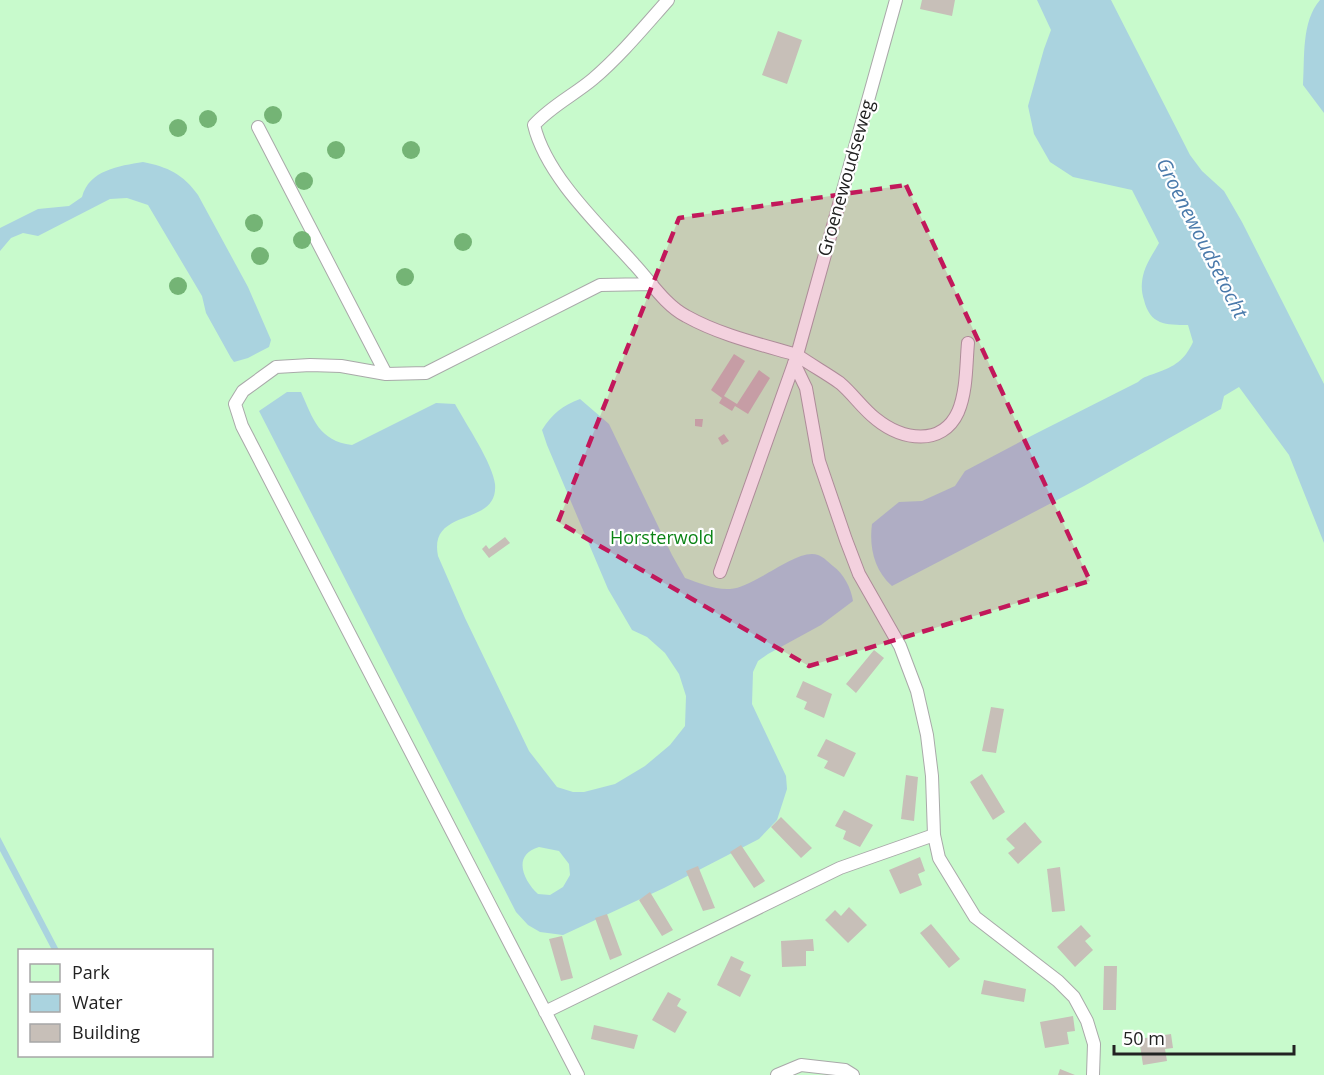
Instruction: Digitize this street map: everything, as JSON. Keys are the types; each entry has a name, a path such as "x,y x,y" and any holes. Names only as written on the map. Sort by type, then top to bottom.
{"lane":[{"path":"668,0 632,43 592,80 546,112 534,125 538,141 567,189 652,284 684,315 721,332 796,359 840,383 876,419 892,429 913,436 930,438 951,424 958,411 968,343"},
{"name":"Groenewoudseweg","path":"720,572 796,359 896,0"},
{"path":"258,127 386,374"},
{"path":"578,1075 242,426 235,405 243,391 276,367 341,366 386,374 426,373 600,285 652,284"},
{"path":"796,359 806,388 819,462 846,540 859,574 900,646 917,691 927,735 932,776 934,835 939,858 975,917 1058,981 1074,998 1087,1021 1094,1044 1093,1075"},
{"path":"545,1012 840,868 934,835"},
{"path":"777,1075 801,1065 845,1070 853,1075"}],"highlighted area":[{"path":"906,185 1090,581 809,666 558,522 679,218"}],"green space":[{"name":"Horsterwold","path":"0,0 1324,0 1324,1075 0,1075"}],"water":[{"name":"Groenewoudsetocht","path":"1037,0 1111,0 1190,155 1202,171 1224,191 1242,222 1324,384 1324,543 1289,455 1239,387 1224,396 1221,409 1084,486 892,586 881,573 872,550 872,524 899,502 922,501 955,486 965,471 1144,377 1174,365 1186,354 1193,342 1188,325 1160,322 1150,314 1147,308 1142,293 1142,279 1159,243 1132,190 1073,177 1050,162 1034,134 1028,106 1051,30"},
{"path":"1320,0 1324,0 1324,113 1303,85 1307,29"},
{"path":"143,162 174,172 198,195 248,287 271,340 269,347 248,358 234,362 206,313 202,296 148,205 127,198 110,199 38,236 23,233 11,238 0,251 0,228 38,209 69,206 82,197 91,181 98,175 115,168"},
{"path":"287,392 301,392 314,420 325,434 341,443 352,445 436,403 455,404 484,455 495,484 493,498 486,507 443,530 438,540 438,556 529,751 557,787 573,792 584,792 615,784 645,766 670,745 685,726 686,696 679,674 665,653 647,637 632,630 608,589 542,430 563,407 580,399 609,424 685,578 713,587 730,589 740,587 788,562 809,554 818,555 837,569 849,586 853,601 821,625 758,661 753,672 752,704 786,776 787,789 777,820 759,839 664,888 563,935 540,932 528,925 516,912 259,411","holes":["539,847 559,851 569,864 570,875 563,887 550,895 538,894 525,875 523,868 525,856"]},
{"path":"0,837 58,949 51,949 0,851"}],"building":[{"path":"922,0 955,0 952,16 920,9"},
{"path":"778,31 802,40 787,84 762,75"},
{"path":"734,354 745,361 724,396 737,404 759,370 770,378 748,414 735,406 732,411 719,403 722,398 711,390"},
{"path":"695,419 703,419 702,427 695,426"},
{"path":"724,434 729,441 722,445 718,438"},
{"path":"505,537 510,543 489,558 482,549 486,545 489,549"},
{"path":"874,650 884,658 856,693 846,684"},
{"path":"803,681 832,694 824,718 804,709 807,702 796,697"},
{"path":"991,707 1004,709 996,753 982,751"},
{"path":"826,739 856,753 844,777 824,768 828,761 817,756"},
{"path":"982,774 1005,812 993,820 970,782"},
{"path":"906,775 918,777 914,821 901,819"},
{"path":"844,810 873,825 860,847 843,839 846,831 835,826"},
{"path":"781,817 812,848 801,858 771,827"},
{"path":"1025,822 1042,842 1018,864 1008,853 1015,848 1006,839"},
{"path":"741,845 765,881 754,888 730,852"},
{"path":"920,857 925,871 918,874 922,885 900,894 889,870"},
{"path":"698,866 715,908 703,911 686,871"},
{"path":"1060,867 1065,911 1052,912 1047,869"},
{"path":"650,892 673,930 662,936 639,900"},
{"path":"849,907 867,925 848,943 825,920 835,910 841,916"},
{"path":"607,914 622,955 610,960 595,918"},
{"path":"931,924 960,959 949,968 920,933"},
{"path":"1081,925 1091,936 1085,941 1093,950 1075,967 1057,947"},
{"path":"562,936 573,978 561,981 549,939"},
{"path":"813,939 814,951 806,951 806,966 782,967 781,941"},
{"path":"731,956 744,962 740,970 751,975 740,997 717,985"},
{"path":"1104,966 1117,966 1116,1010 1103,1010"},
{"path":"984,980 1026,989 1024,1002 981,994"},
{"path":"668,992 681,999 677,1006 687,1012 675,1033 652,1020"},
{"path":"1073,1016 1075,1031 1067,1032 1069,1044 1045,1048 1040,1022"},
{"path":"594,1025 638,1035 634,1049 591,1039"},
{"path":"1171,1034 1173,1048 1165,1049 1167,1061 1143,1065 1139,1039"},
{"path":"1060,1069 1075,1075 1058,1075"}]}
